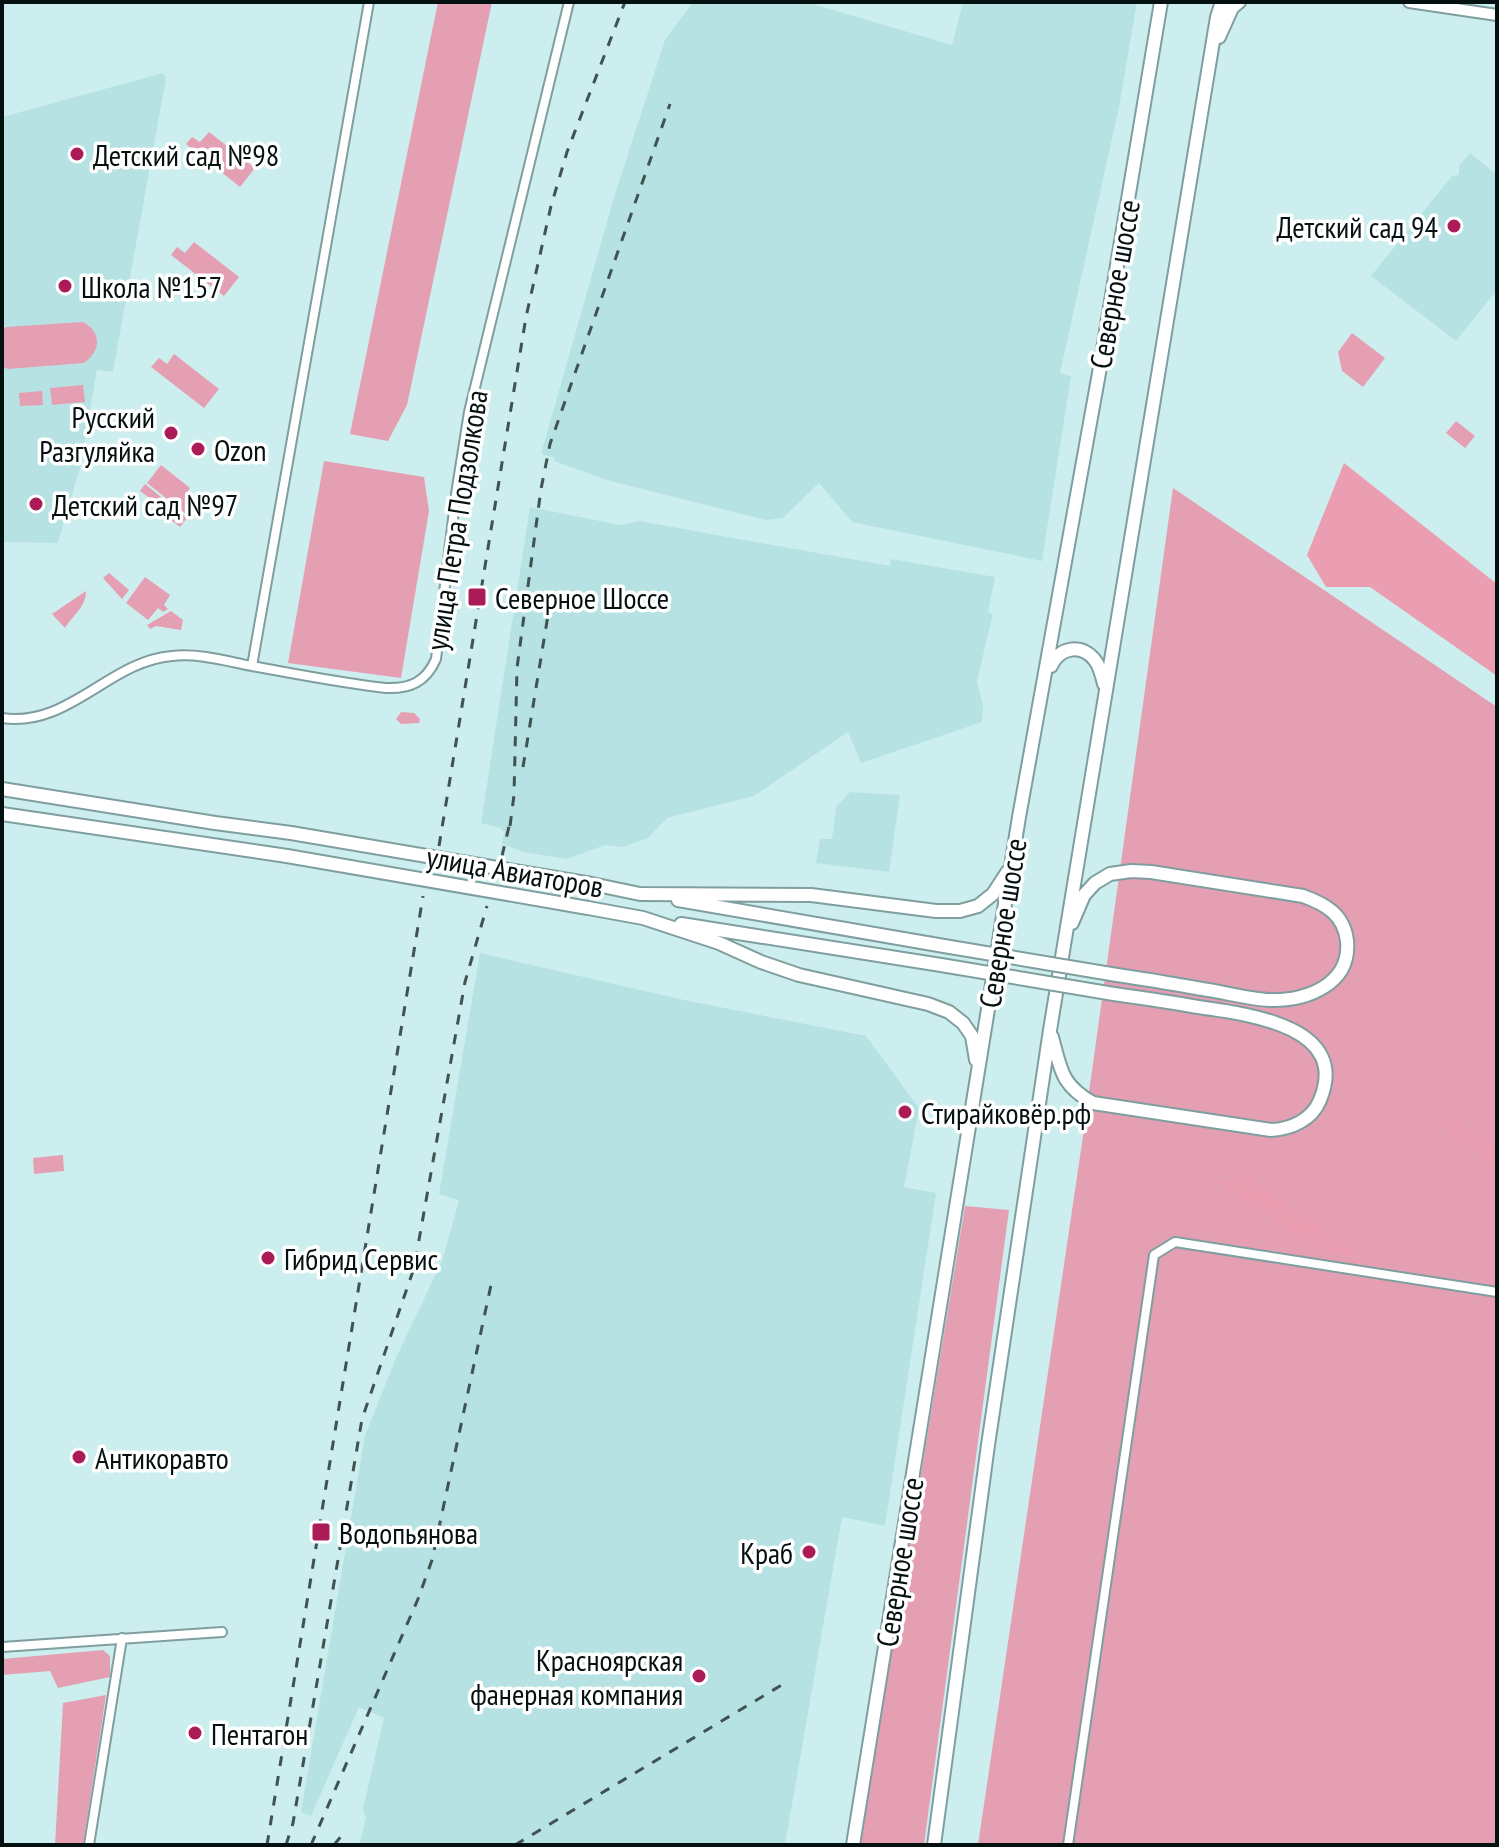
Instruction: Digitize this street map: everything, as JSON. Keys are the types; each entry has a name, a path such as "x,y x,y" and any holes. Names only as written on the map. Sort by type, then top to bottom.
{"main road":[{"name":"Северное шоссе","path":"853,1845 977,1071 1161,2"},
{"name":"Северное шоссе","path":"934,1845 988,1445 1050,1030 1217,17 1222,2"},
{"path":"1210,63 1224,24 1239,2"},
{"path":"1045,679 1054,658 1073,649 1093,657 1100,668 1105,687"},
{"name":"улица Авиаторов","path":"2,789 291,833 640,894 811,895 936,911 960,911 978,906 993,894 1012,865"},
{"name":"улица Авиаторов","path":"2,814 287,856 643,918 719,943 799,975 928,1004 949,1012 963,1023 972,1036 977,1071"},
{"path":"640,894 1271,1000 1310,994 1327,987 1341,972 1348,953 1346,931 1337,915 1325,904 1303,896 1131,871 1110,874 1095,883 1084,895 1064,941"},
{"path":"643,918 1258,1016 1296,1032 1315,1046 1326,1065 1325,1088 1318,1106 1303,1121 1286,1130 1093,1103 1075,1092 1063,1076 1050,1030"}],"street":[{"path":"252,666 369,2"},
{"name":"улица Петра Подзолкова","path":"2,718 29,718 63,708 126,669 149,660 187,655 386,688 413,685 431,671 436,659 469,412 569,2"},
{"path":"1409,2 1497,15"},
{"path":"1068,1845 1154,1255 1175,1242 1497,1292"},
{"path":"2,1647 222,1632"},
{"path":"89,1845 122,1638"}],"shaded area":[{"path":"438,2 492,2 407,405 388,441 350,434"},
{"path":"693,2 806,2 952,45 963,2 1137,2 1119,107 1060,373 1071,376 1042,561 852,522 819,483 783,518 766,520 607,480 541,454 615,194 665,40"},
{"path":"163,73 166,78 113,372 97,370 80,467 58,543 2,542 2,117"},
{"path":"209,132 255,168 240,187 186,144 192,137 200,142"},
{"name":"Детский сад 94","path":"1470,153 1497,175 1497,290 1456,341 1371,276 1452,176 1459,175 1459,166"},
{"path":"194,242 239,277 224,296 171,255 177,247 185,253"},
{"path":"83,322 94,331 97,342 94,353 84,363 8,369 2,366 2,329"},
{"path":"1352,333 1385,358 1363,387 1342,371 1338,352"},
{"path":"174,354 219,389 204,408 151,367 159,358 167,364"},
{"path":"83,385 85,402 52,405 50,388"},
{"path":"42,391 43,405 20,406 19,393"},
{"path":"1456,421 1475,436 1465,448 1446,433"},
{"path":"324,461 424,477 429,511 401,678 288,663"},
{"path":"1344,463 1497,584 1497,676 1370,587 1326,587 1307,555"},
{"path":"161,465 190,488 186,494 195,502 186,514 147,483"},
{"path":"145,484 187,518 180,527 140,491"},
{"path":"1173,488 1497,707 1497,1845 978,1845 1081,1150"},
{"path":"530,507 620,525 639,521 890,566 891,559 995,577 988,612 993,614 977,681 983,705 982,722 861,763 848,732 754,796 667,818 648,838 622,847 605,845 567,859 523,852 502,844 504,832 500,828 481,823"},
{"path":"109,573 129,590 122,599 103,578"},
{"path":"145,577 170,595 164,605 168,609 163,612 158,608 148,620 126,603"},
{"path":"86,591 81,606 65,628 52,614"},
{"path":"171,611 183,620 181,630 156,626 150,629 147,625"},
{"path":"401,712 414,713 420,719 419,723 401,724 396,719"},
{"path":"850,792 900,795 889,872 816,863 820,839 832,839 836,807"},
{"path":"480,953 684,1000 866,1036 919,1108 904,1187 936,1193 885,1526 842,1517 785,1845 359,1845 366,1817 363,1809 384,1718 359,1707 311,1816 301,1812 365,1435 396,1358 442,1261 459,1200 439,1194"},
{"path":"1433,1120 1460,1122 1497,1149 1497,1168"},
{"path":"63,1155 64,1171 34,1174 33,1158"},
{"path":"1244,1174 1360,1256 1325,1253 1219,1183"},
{"path":"965,1206 1009,1210 924,1845 860,1845"},
{"path":"103,1650 110,1656 110,1677 58,1688 50,1671 2,1675 2,1659"},
{"path":"106,1695 83,1845 55,1845 63,1703"}],"railway":[{"path":"439,846 526,317 551,206 567,152 625,2"},
{"path":"510,826 514,795 517,668 550,444 670,104"},
{"path":"523,767 549,609"},
{"path":"502,856 511,818"},
{"path":"267,1845 423,896"},
{"path":"286,1845 293,1823 362,1419 414,1268 465,982 487,906"},
{"path":"311,1845 432,1560 491,1285"},
{"path":"515,1845 785,1683"},
{"path":"334,1845 346,1830"}],"place":[{"name":"Детский сад №98","path":"77,154"},
{"name":"Детский сад 94","path":"1454,226"},
{"name":"Школа №157","path":"65,286"},
{"name":"Русский Разгуляйка","path":"171,433"},
{"name":"Ozon","path":"198,449"},
{"name":"Детский сад №97","path":"36,504"},
{"name":"Северное Шоссе","path":"477,597"},
{"name":"Стирайковёр.рф","path":"905,1112"},
{"name":"Гибрид Сервис","path":"268,1258"},
{"name":"Антикоравто","path":"79,1457"},
{"name":"Водопьянова","path":"321,1532"},
{"name":"Краб","path":"809,1552"},
{"name":"Красноярская фанерная компания","path":"699,1676"},
{"name":"Пентагон","path":"195,1733"}]}
